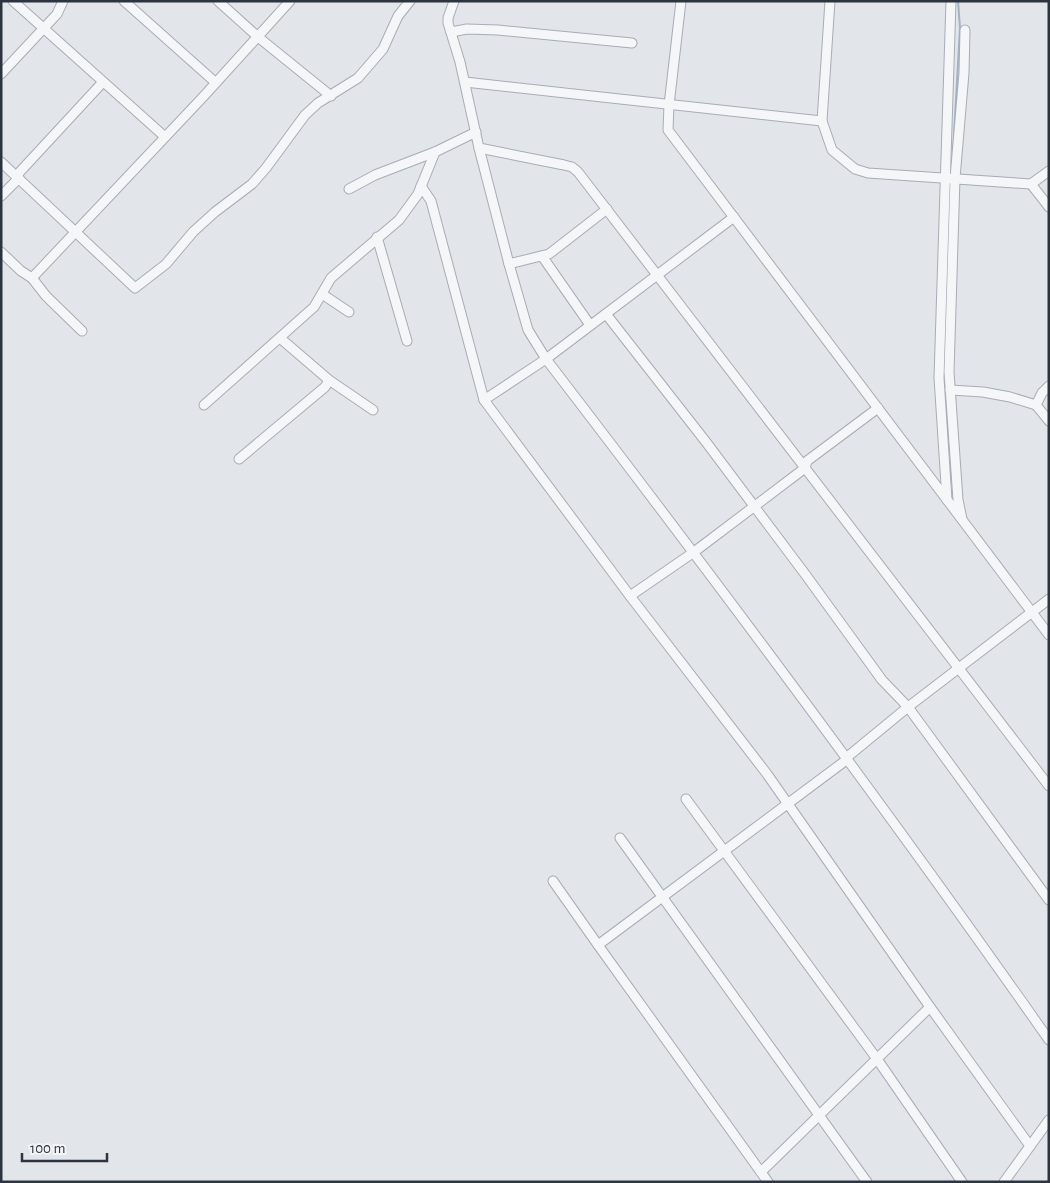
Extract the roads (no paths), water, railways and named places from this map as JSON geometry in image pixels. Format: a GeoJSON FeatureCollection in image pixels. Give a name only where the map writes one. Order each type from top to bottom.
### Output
{"type":"FeatureCollection","features":[{"type":"Feature","properties":{"kind":"street"},"geometry":{"type":"LineString","coordinates":[[14,1],[164,136]]}},
{"type":"Feature","properties":{"kind":"street"},"geometry":{"type":"LineString","coordinates":[[1,74],[57,14],[63,1]]}},
{"type":"Feature","properties":{"kind":"street"},"geometry":{"type":"LineString","coordinates":[[124,1],[215,82]]}},
{"type":"Feature","properties":{"kind":"street"},"geometry":{"type":"LineString","coordinates":[[218,1],[258,37],[331,96]]}},
{"type":"Feature","properties":{"kind":"street"},"geometry":{"type":"LineString","coordinates":[[32,278],[290,1]]}},
{"type":"Feature","properties":{"kind":"street"},"geometry":{"type":"LineString","coordinates":[[1,162],[136,288],[166,264],[193,232],[214,212],[252,184],[305,115],[318,103],[358,78],[383,49],[398,16],[410,1]]}},
{"type":"Feature","properties":{"kind":"street"},"geometry":{"type":"LineString","coordinates":[[454,1],[448,20],[465,82],[479,148],[528,330],[546,359],[694,552],[846,758],[1049,1040]]}},
{"type":"Feature","properties":{"kind":"street"},"geometry":{"type":"LineString","coordinates":[[680,1],[668,130],[1049,635]]}},
{"type":"Feature","properties":{"kind":"street"},"geometry":{"type":"LineString","coordinates":[[830,1],[822,121],[832,150],[855,170],[868,173],[950,177],[1031,184],[1049,171]]}},
{"type":"Feature","properties":{"kind":"street"},"geometry":{"type":"LineString","coordinates":[[951,1],[950,390],[958,500],[963,522]]}},
{"type":"Feature","properties":{"kind":"street"},"geometry":{"type":"LineString","coordinates":[[451,32],[474,29],[498,30],[632,43]]}},
{"type":"Feature","properties":{"kind":"street"},"geometry":{"type":"LineString","coordinates":[[948,501],[939,378],[950,177],[964,73],[965,30]]}},
{"type":"Feature","properties":{"kind":"street"},"geometry":{"type":"LineString","coordinates":[[1,196],[103,82]]}},
{"type":"Feature","properties":{"kind":"street"},"geometry":{"type":"LineString","coordinates":[[465,82],[822,121]]}},
{"type":"Feature","properties":{"kind":"street"},"geometry":{"type":"LineString","coordinates":[[349,189],[375,175],[435,152],[476,132]]}},
{"type":"Feature","properties":{"kind":"street"},"geometry":{"type":"LineString","coordinates":[[479,148],[572,167],[607,209],[1049,786]]}},
{"type":"Feature","properties":{"kind":"street"},"geometry":{"type":"LineString","coordinates":[[204,405],[314,307],[331,278],[399,220],[418,194],[435,152]]}},
{"type":"Feature","properties":{"kind":"street"},"geometry":{"type":"LineString","coordinates":[[1031,184],[1049,207]]}},
{"type":"Feature","properties":{"kind":"street"},"geometry":{"type":"LineString","coordinates":[[421,186],[431,201],[484,400],[630,596],[763,768],[1030,1146]]}},
{"type":"Feature","properties":{"kind":"street"},"geometry":{"type":"LineString","coordinates":[[509,264],[549,254],[607,209]]}},
{"type":"Feature","properties":{"kind":"street"},"geometry":{"type":"LineString","coordinates":[[484,400],[546,359],[734,217]]}},
{"type":"Feature","properties":{"kind":"street"},"geometry":{"type":"LineString","coordinates":[[377,237],[406,341]]}},
{"type":"Feature","properties":{"kind":"street"},"geometry":{"type":"LineString","coordinates":[[1,252],[21,271],[32,278],[46,296],[82,332]]}},
{"type":"Feature","properties":{"kind":"street"},"geometry":{"type":"LineString","coordinates":[[542,256],[590,325]]}},
{"type":"Feature","properties":{"kind":"street"},"geometry":{"type":"LineString","coordinates":[[322,294],[349,312]]}},
{"type":"Feature","properties":{"kind":"street"},"geometry":{"type":"LineString","coordinates":[[606,314],[754,506],[882,680],[908,707],[1049,900]]}},
{"type":"Feature","properties":{"kind":"street"},"geometry":{"type":"LineString","coordinates":[[280,338],[329,380],[373,410]]}},
{"type":"Feature","properties":{"kind":"street"},"geometry":{"type":"LineString","coordinates":[[239,459],[325,387],[329,380]]}},
{"type":"Feature","properties":{"kind":"street"},"geometry":{"type":"LineString","coordinates":[[1036,405],[1042,393],[1049,386]]}},
{"type":"Feature","properties":{"kind":"street"},"geometry":{"type":"LineString","coordinates":[[950,390],[983,392],[1010,397],[1036,405],[1049,421]]}},
{"type":"Feature","properties":{"kind":"street"},"geometry":{"type":"LineString","coordinates":[[630,596],[694,552],[805,468],[807,461],[878,408]]}},
{"type":"Feature","properties":{"kind":"street"},"geometry":{"type":"LineString","coordinates":[[598,945],[845,761],[846,758],[908,707],[1049,599]]}},
{"type":"Feature","properties":{"kind":"street"},"geometry":{"type":"LineString","coordinates":[[686,799],[876,1059],[962,1182]]}},
{"type":"Feature","properties":{"kind":"street"},"geometry":{"type":"LineString","coordinates":[[620,838],[867,1182]]}},
{"type":"Feature","properties":{"kind":"street"},"geometry":{"type":"LineString","coordinates":[[553,880],[768,1182]]}},
{"type":"Feature","properties":{"kind":"street"},"geometry":{"type":"LineString","coordinates":[[761,1172],[930,1007]]}},
{"type":"Feature","properties":{"kind":"street"},"geometry":{"type":"LineString","coordinates":[[1004,1182],[1049,1120]]}},
{"type":"Feature","properties":{"kind":"waterway"},"geometry":{"type":"LineString","coordinates":[[953,153],[960,28],[958,1]]}},
{"type":"Feature","properties":{"kind":"waterway"},"geometry":{"type":"LineString","coordinates":[[949,243],[950,210]]}},
{"type":"Feature","properties":{"kind":"waterway"},"geometry":{"type":"LineString","coordinates":[[947,405],[947,430]]}},
{"type":"Feature","properties":{"kind":"waterway"},"geometry":{"type":"LineString","coordinates":[[948,460],[953,485]]}}]}
